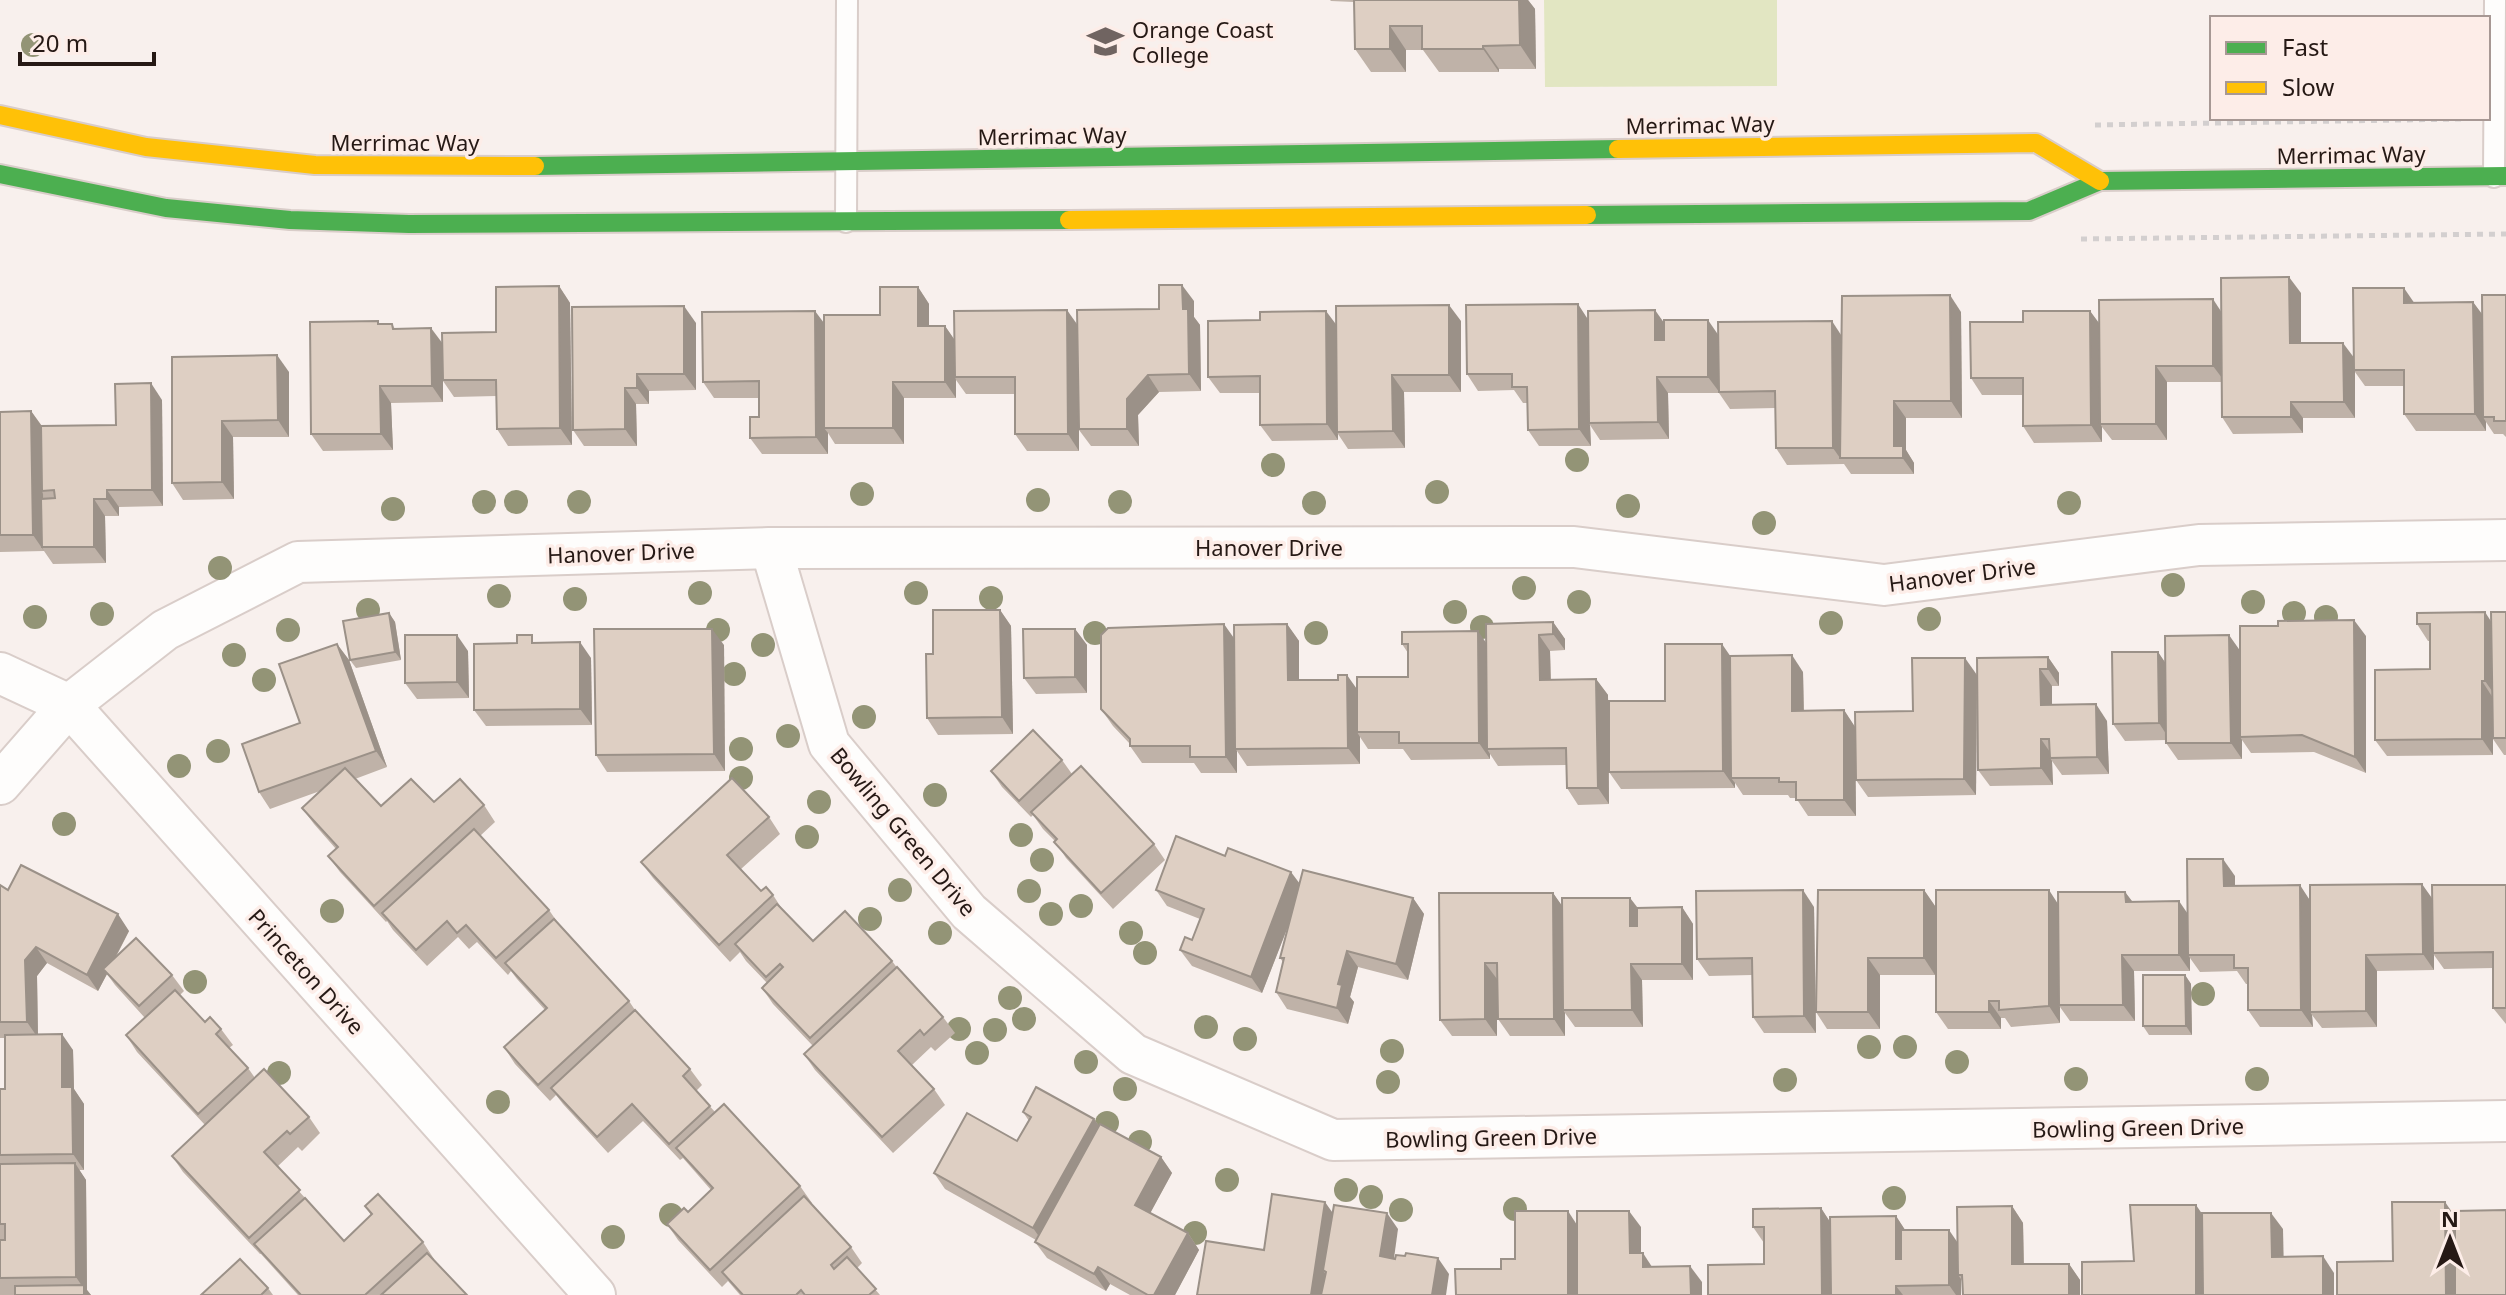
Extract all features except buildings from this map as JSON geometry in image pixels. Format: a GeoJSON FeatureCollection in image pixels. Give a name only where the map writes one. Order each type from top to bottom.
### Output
{"type":"FeatureCollection","features":[{"type":"Feature","properties":{"kind":"street","name":"Merrimac Way"},"geometry":{"type":"LineString","coordinates":[[0,115],[146,147],[315,165],[546,166],[2036,143],[2100,181]]}},
{"type":"Feature","properties":{"kind":"street","name":"Merrimac Way"},"geometry":{"type":"LineString","coordinates":[[0,174],[166,208],[290,220],[409,224],[2029,211],[2100,181],[2500,176]]}},
{"type":"Feature","properties":{"kind":"street","name":"Hanover Drive"},"geometry":{"type":"LineString","coordinates":[[0,784],[69,705],[165,630],[298,562],[771,548],[1574,547],[1884,585],[2199,545],[2506,540]]}},
{"type":"Feature","properties":{"kind":"street","name":"Bowling Green Drive"},"geometry":{"type":"LineString","coordinates":[[771,548],[829,744],[969,912],[1133,1054],[1333,1140],[2506,1121]]}},
{"type":"Feature","properties":{"kind":"street","name":"Princeton Drive"},"geometry":{"type":"LineString","coordinates":[[0,673],[69,705],[595,1295]]}},
{"type":"Feature","properties":{"kind":"lane"},"geometry":{"type":"LineString","coordinates":[[846,222],[847,0]]}},
{"type":"Feature","properties":{"kind":"lane"},"geometry":{"type":"LineString","coordinates":[[2495,0],[2500,176]]}},
{"type":"Feature","properties":{"kind":"green space"},"geometry":{"type":"Polygon","coordinates":[[[1544,0],[1777,0],[1777,86],[1545,87],[1544,0]]]}},
{"type":"Feature","properties":{"kind":"traffic: fast"},"geometry":{"type":"LineString","coordinates":[[535,166],[1618,149]]}},
{"type":"Feature","properties":{"kind":"traffic: fast"},"geometry":{"type":"LineString","coordinates":[[0,174],[166,208],[290,220],[409,224],[1069,220]]}},
{"type":"Feature","properties":{"kind":"traffic: fast"},"geometry":{"type":"LineString","coordinates":[[1587,215],[2029,211],[2100,181],[2506,176]]}},
{"type":"Feature","properties":{"kind":"traffic: slow"},"geometry":{"type":"LineString","coordinates":[[0,115],[146,147],[315,165],[535,166]]}},
{"type":"Feature","properties":{"kind":"traffic: slow"},"geometry":{"type":"LineString","coordinates":[[1618,149],[2036,143],[2100,181]]}},
{"type":"Feature","properties":{"kind":"traffic: slow"},"geometry":{"type":"LineString","coordinates":[[1069,220],[1587,215]]}},
{"type":"Feature","properties":{"kind":"place","name":"Orange Coast College"},"geometry":{"type":"Point","coordinates":[1106,42]}}]}
